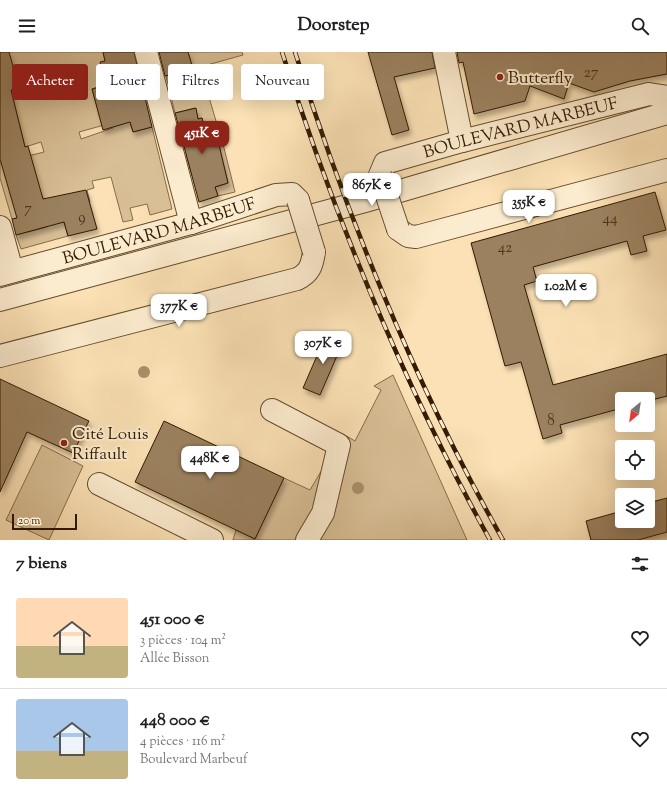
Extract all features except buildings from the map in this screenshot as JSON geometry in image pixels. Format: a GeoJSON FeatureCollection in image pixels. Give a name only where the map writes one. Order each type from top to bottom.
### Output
{"type":"FeatureCollection","features":[{"type":"Feature","properties":{"kind":"street"},"geometry":{"type":"LineString","coordinates":[[146,52],[191,223]]}},
{"type":"Feature","properties":{"kind":"street"},"geometry":{"type":"LineString","coordinates":[[444,52],[462,141]]}},
{"type":"Feature","properties":{"kind":"street","name":"BOULEVARD MARBEUF"},"geometry":{"type":"LineString","coordinates":[[667,97],[649,94],[462,141],[385,163],[380,175],[398,229],[408,236],[416,237],[667,170]]}},
{"type":"Feature","properties":{"kind":"street","name":"BOULEVARD MARBEUF"},"geometry":{"type":"LineString","coordinates":[[0,300],[369,200],[667,113]]}},
{"type":"Feature","properties":{"kind":"street","name":"BOULEVARD MARBEUF"},"geometry":{"type":"LineString","coordinates":[[0,356],[298,279],[305,276],[311,268],[314,252],[298,200],[292,194],[276,195],[191,223],[6,273]]}},
{"type":"Feature","properties":{"kind":"street"},"geometry":{"type":"LineString","coordinates":[[0,227],[6,273]]}},
{"type":"Feature","properties":{"kind":"street"},"geometry":{"type":"LineString","coordinates":[[272,410],[339,445],[323,513],[307,540]]}},
{"type":"Feature","properties":{"kind":"street"},"geometry":{"type":"LineString","coordinates":[[99,484],[212,540]]}},
{"type":"Feature","properties":{"kind":"shaded area"},"geometry":{"type":"Polygon","coordinates":[[[0,52],[103,52],[105,61],[108,64],[96,64],[96,88],[92,89],[97,107],[108,124],[79,132],[81,139],[113,128],[111,123],[129,119],[133,132],[152,127],[172,209],[150,215],[147,204],[130,208],[133,220],[123,222],[111,177],[92,181],[94,188],[87,190],[90,202],[69,208],[57,196],[68,236],[21,249],[16,235],[47,227],[39,198],[17,218],[12,219],[0,178],[0,163],[44,152],[41,142],[25,147],[13,100],[88,100],[88,64],[12,64],[11,60],[0,52]]]}},
{"type":"Feature","properties":{"kind":"shaded area"},"geometry":{"type":"Polygon","coordinates":[[[188,52],[242,52],[243,55],[211,64],[192,64],[188,52]]]}},
{"type":"Feature","properties":{"kind":"shaded area"},"geometry":{"type":"Polygon","coordinates":[[[172,100],[210,100],[219,131],[206,134],[202,118],[198,119],[195,108],[175,113],[172,100]]]}},
{"type":"Feature","properties":{"kind":"shaded area"},"geometry":{"type":"Polygon","coordinates":[[[223,144],[235,192],[218,196],[215,187],[228,183],[224,167],[192,176],[186,154],[223,144]]]}},
{"type":"Feature","properties":{"kind":"shaded area"},"geometry":{"type":"Polygon","coordinates":[[[393,375],[467,540],[233,540],[236,530],[255,539],[284,478],[310,490],[343,434],[355,441],[381,390],[374,386],[393,375]]]}},
{"type":"Feature","properties":{"kind":"shaded area"},"geometry":{"type":"Polygon","coordinates":[[[42,445],[83,466],[49,540],[6,520],[42,445]]]}},
{"type":"Feature","properties":{"kind":"railway"},"geometry":{"type":"LineString","coordinates":[[282,52],[325,178],[374,301],[429,422],[490,540]]}},
{"type":"Feature","properties":{"kind":"railway"},"geometry":{"type":"LineString","coordinates":[[295,52],[361,240],[386,301],[441,422],[471,482],[503,540]]}},
{"type":"Feature","properties":{"kind":"place","name":"Butterfly"},"geometry":{"type":"Point","coordinates":[500,77]}},
{"type":"Feature","properties":{"kind":"place","name":"Cité Louis Riffault"},"geometry":{"type":"Point","coordinates":[64,443]}}]}
